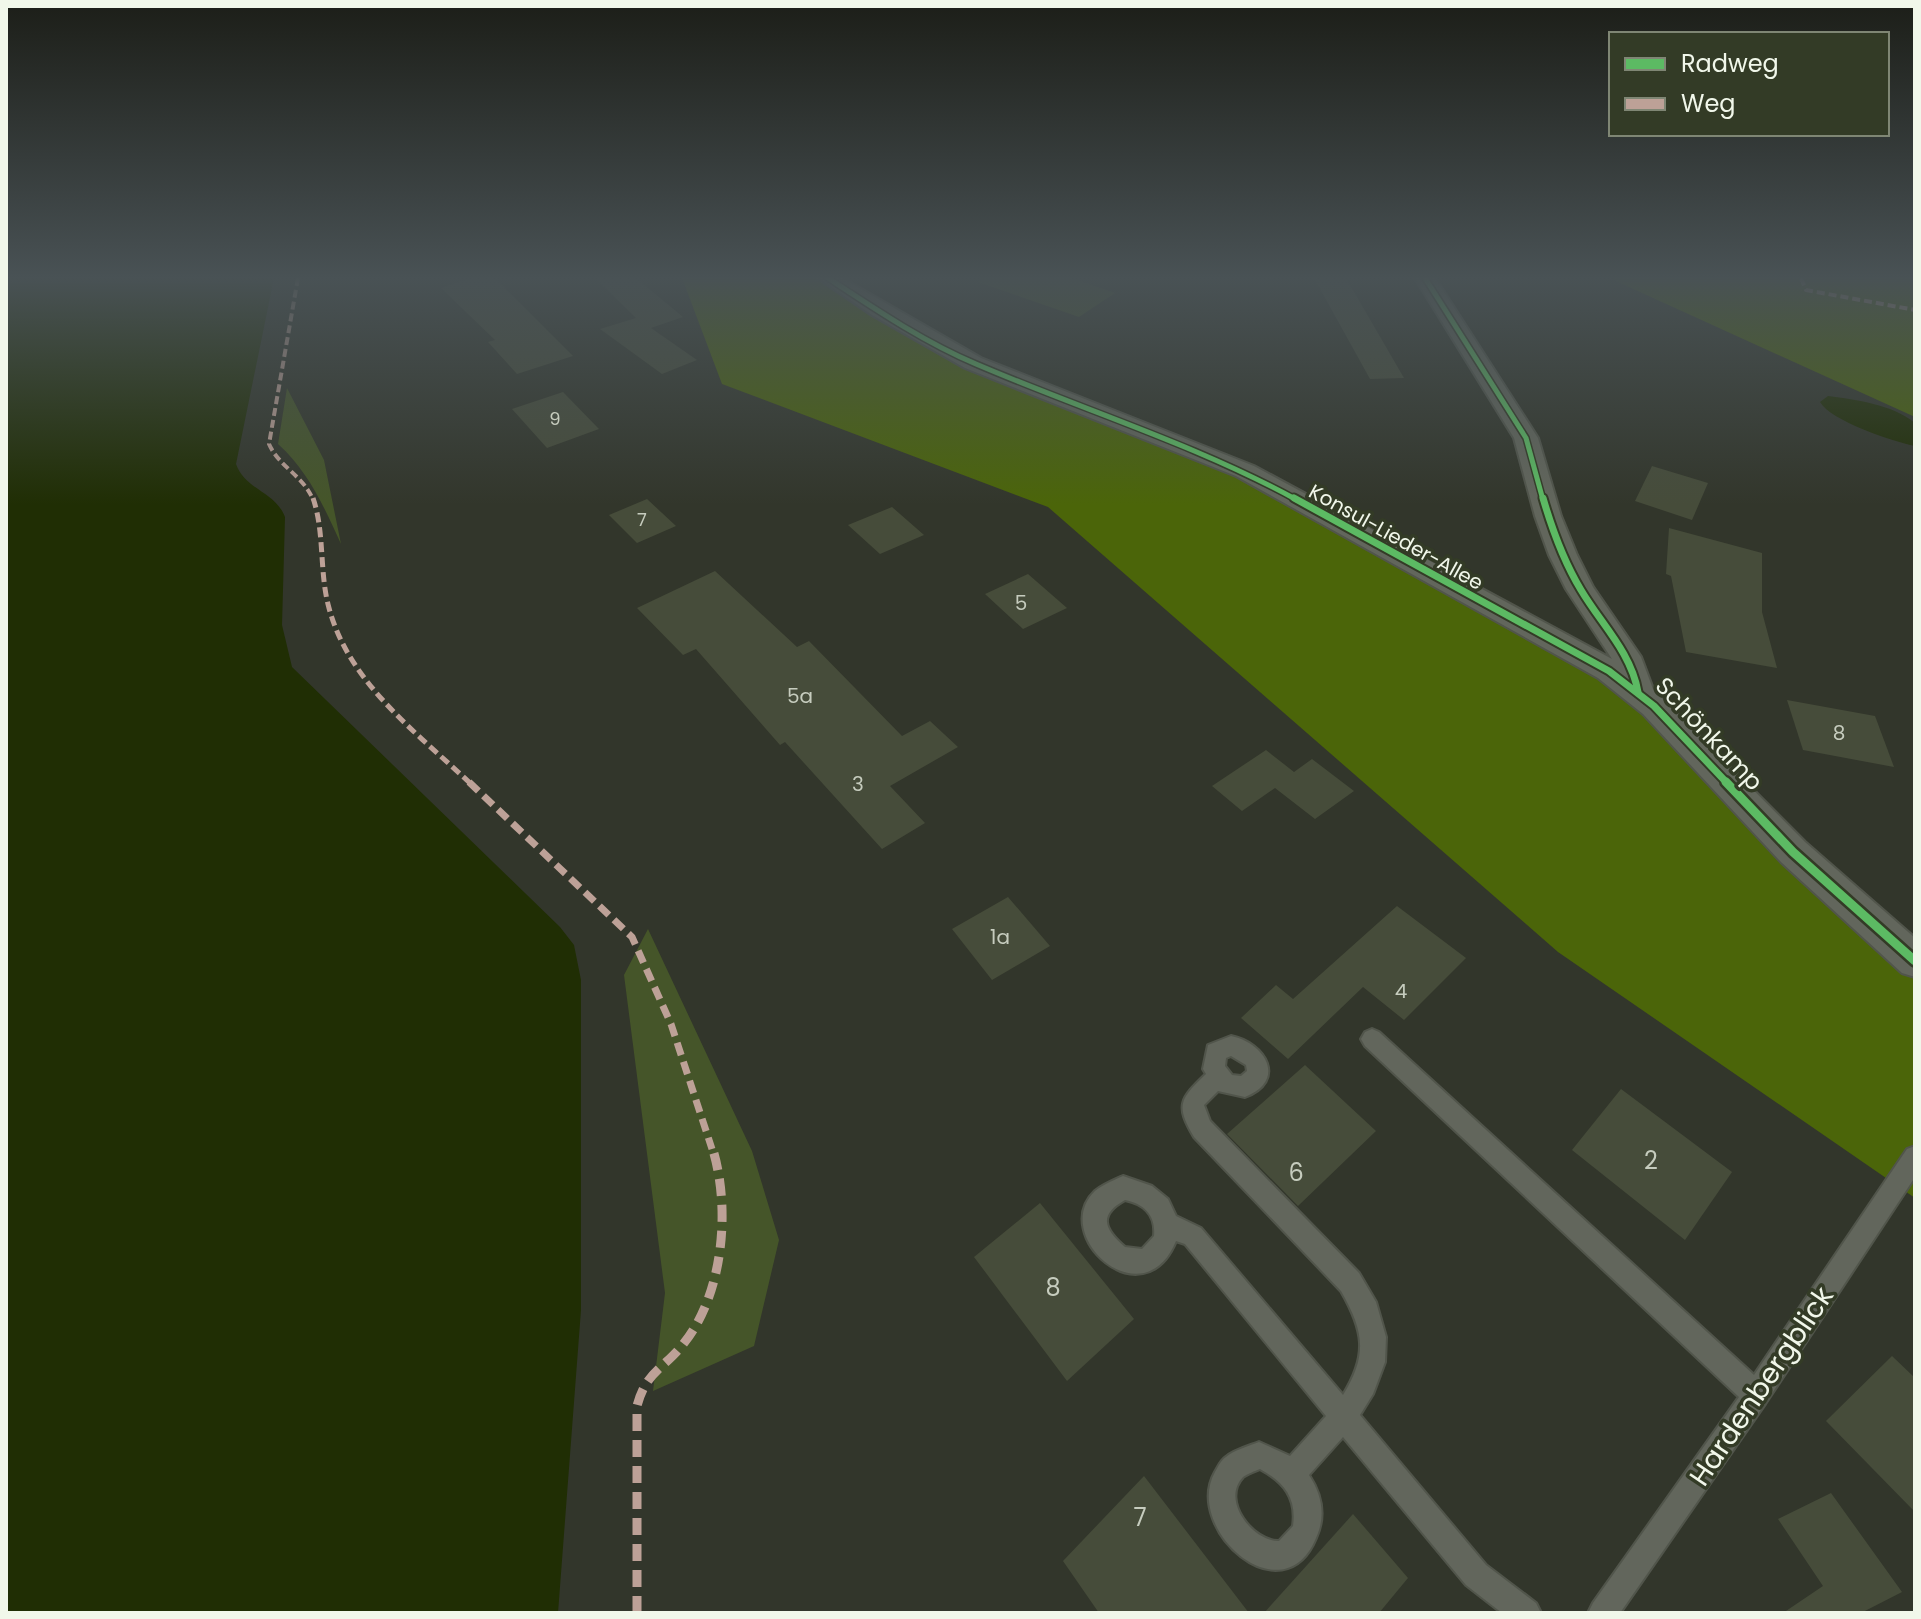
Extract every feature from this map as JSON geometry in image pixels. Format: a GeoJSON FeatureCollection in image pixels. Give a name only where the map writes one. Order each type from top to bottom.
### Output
{"type":"FeatureCollection","features":[{"type":"Feature","properties":{"kind":"street","name":"Konsul-Lieder-Allee"},"geometry":{"type":"LineString","coordinates":[[956,354],[1245,471],[1609,671],[1638,692]]}},
{"type":"Feature","properties":{"kind":"street","name":"Schönkamp"},"geometry":{"type":"LineString","coordinates":[[1473,354],[1526,438],[1548,516],[1563,555],[1580,589],[1626,657],[1638,692],[1793,852],[1915,961]]}},
{"type":"Feature","properties":{"kind":"lane"},"geometry":{"type":"LineString","coordinates":[[1372,1039],[1756,1395]]}},
{"type":"Feature","properties":{"kind":"lane"},"geometry":{"type":"LineString","coordinates":[[1218,1077],[1193,1101],[1193,1114],[1202,1129],[1350,1282],[1367,1304],[1373,1325],[1372,1362],[1363,1389],[1293,1472]]}},
{"type":"Feature","properties":{"kind":"lane","name":"Hardenbergblick"},"geometry":{"type":"LineString","coordinates":[[1603,1613],[1756,1395],[1915,1157]]}},
{"type":"Feature","properties":{"kind":"lane"},"geometry":{"type":"LineString","coordinates":[[1166,1224],[1193,1236],[1476,1575],[1526,1613]]}},
{"type":"Feature","properties":{"kind":"shaded area"},"geometry":{"type":"Polygon","coordinates":[[[6,354],[259,354],[236,464],[246,480],[274,501],[285,517],[282,625],[292,667],[560,927],[574,945],[581,980],[581,1310],[558,1613],[6,1613],[6,354]]]}},
{"type":"Feature","properties":{"kind":"shaded area"},"geometry":{"type":"Polygon","coordinates":[[[287,388],[324,460],[341,544],[307,478],[278,444],[287,388]]]}},
{"type":"Feature","properties":{"kind":"shaded area"},"geometry":{"type":"Polygon","coordinates":[[[1828,396],[1873,404],[1906,417],[1915,423],[1915,446],[1878,435],[1836,416],[1820,402],[1828,396]]]}},
{"type":"Feature","properties":{"kind":"shaded area"},"geometry":{"type":"Polygon","coordinates":[[[648,929],[752,1151],[779,1240],[754,1346],[653,1391],[665,1293],[624,975],[648,929]]]}},
{"type":"Feature","properties":{"kind":"green space"},"geometry":{"type":"Polygon","coordinates":[[[711,354],[941,354],[966,370],[1239,476],[1629,696],[1915,966],[1915,1198],[1558,952],[1048,507],[722,384],[711,354]]]}},
{"type":"Feature","properties":{"kind":"green space"},"geometry":{"type":"Polygon","coordinates":[[[1775,354],[1915,354],[1915,417],[1775,354]]]}},
{"type":"Feature","properties":{"kind":"building"},"geometry":{"type":"Polygon","coordinates":[[[498,354],[573,356],[517,374],[498,354]]]}},
{"type":"Feature","properties":{"kind":"building"},"geometry":{"type":"Polygon","coordinates":[[[634,354],[688,354],[697,360],[662,374],[634,354]]]}},
{"type":"Feature","properties":{"kind":"building"},"geometry":{"type":"Polygon","coordinates":[[[1356,354],[1390,354],[1404,378],[1370,379],[1356,354]]]}},
{"type":"Feature","properties":{"kind":"building"},"geometry":{"type":"Polygon","coordinates":[[[563,392],[599,429],[547,448],[512,409],[563,392]]]}},
{"type":"Feature","properties":{"kind":"building"},"geometry":{"type":"Polygon","coordinates":[[[1652,466],[1708,483],[1692,520],[1635,501],[1652,466]]]}},
{"type":"Feature","properties":{"kind":"building"},"geometry":{"type":"Polygon","coordinates":[[[647,499],[676,526],[637,543],[609,515],[647,499]]]}},
{"type":"Feature","properties":{"kind":"building"},"geometry":{"type":"Polygon","coordinates":[[[892,507],[924,535],[880,554],[848,525],[892,507]]]}},
{"type":"Feature","properties":{"kind":"building"},"geometry":{"type":"Polygon","coordinates":[[[1669,528],[1762,553],[1762,612],[1777,668],[1686,652],[1671,576],[1666,574],[1669,528]]]}},
{"type":"Feature","properties":{"kind":"building"},"geometry":{"type":"Polygon","coordinates":[[[715,571],[797,647],[809,641],[902,736],[930,721],[958,747],[890,786],[925,823],[882,849],[785,742],[780,745],[696,649],[683,655],[637,608],[715,571]]]}},
{"type":"Feature","properties":{"kind":"building"},"geometry":{"type":"Polygon","coordinates":[[[1028,574],[1067,608],[1023,629],[985,594],[1028,574]]]}},
{"type":"Feature","properties":{"kind":"building"},"geometry":{"type":"Polygon","coordinates":[[[1787,700],[1875,716],[1894,767],[1803,750],[1787,700]]]}},
{"type":"Feature","properties":{"kind":"building"},"geometry":{"type":"Polygon","coordinates":[[[1266,750],[1294,772],[1312,759],[1354,791],[1315,819],[1275,788],[1242,811],[1212,786],[1266,750]]]}},
{"type":"Feature","properties":{"kind":"building"},"geometry":{"type":"Polygon","coordinates":[[[1008,897],[1050,946],[992,980],[952,929],[1008,897]]]}},
{"type":"Feature","properties":{"kind":"building"},"geometry":{"type":"Polygon","coordinates":[[[1397,906],[1466,958],[1404,1020],[1363,987],[1288,1059],[1241,1018],[1276,985],[1293,999],[1397,906]]]}},
{"type":"Feature","properties":{"kind":"building"},"geometry":{"type":"Polygon","coordinates":[[[1305,1065],[1376,1131],[1298,1206],[1227,1134],[1305,1065]]]}},
{"type":"Feature","properties":{"kind":"building"},"geometry":{"type":"Polygon","coordinates":[[[1621,1089],[1732,1172],[1685,1240],[1572,1150],[1621,1089]]]}},
{"type":"Feature","properties":{"kind":"building"},"geometry":{"type":"Polygon","coordinates":[[[1040,1203],[1134,1319],[1067,1381],[974,1257],[1040,1203]]]}},
{"type":"Feature","properties":{"kind":"building"},"geometry":{"type":"Polygon","coordinates":[[[1892,1356],[1915,1378],[1915,1512],[1826,1421],[1892,1356]]]}},
{"type":"Feature","properties":{"kind":"building"},"geometry":{"type":"Polygon","coordinates":[[[1144,1476],[1249,1613],[1099,1613],[1063,1561],[1144,1476]]]}},
{"type":"Feature","properties":{"kind":"building"},"geometry":{"type":"Polygon","coordinates":[[[1831,1493],[1902,1592],[1861,1613],[1783,1613],[1823,1586],[1778,1519],[1831,1493]]]}},
{"type":"Feature","properties":{"kind":"building"},"geometry":{"type":"Polygon","coordinates":[[[1353,1514],[1408,1578],[1379,1613],[1264,1613],[1353,1514]]]}},
{"type":"Feature","properties":{"kind":"marked path"},"geometry":{"type":"LineString","coordinates":[[285,354],[269,444],[277,457],[308,487],[312,496],[319,522],[322,569],[329,608],[349,657],[384,702],[632,937],[671,1024],[717,1163],[723,1207],[721,1247],[707,1299],[685,1342],[643,1384],[637,1406],[637,1613]]}},
{"type":"Feature","properties":{"kind":"cycle path"},"geometry":{"type":"LineString","coordinates":[[956,354],[1245,471],[1609,671],[1654,706],[1793,852],[1915,961]]}},
{"type":"Feature","properties":{"kind":"cycle path"},"geometry":{"type":"LineString","coordinates":[[1473,354],[1526,438],[1548,516],[1563,555],[1580,589],[1626,657],[1638,692]]}}]}
